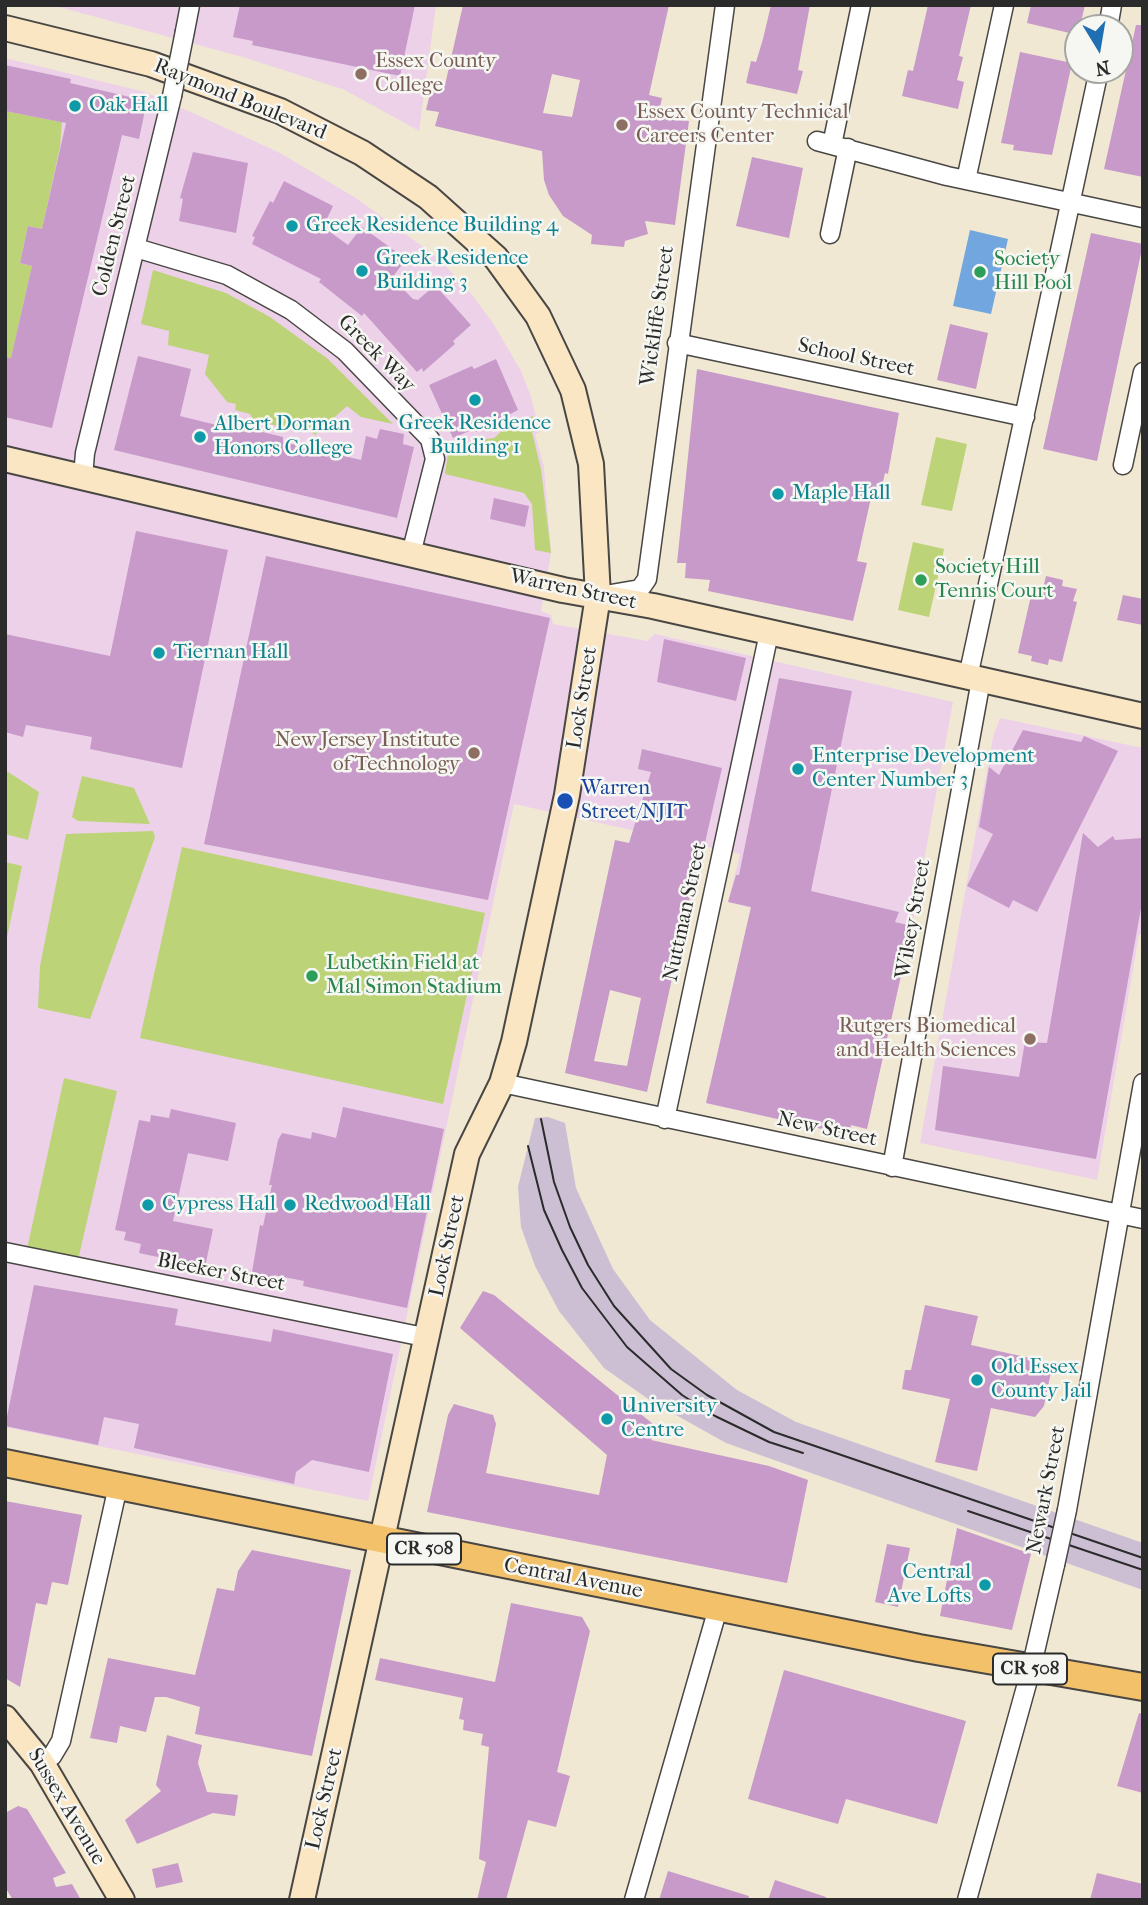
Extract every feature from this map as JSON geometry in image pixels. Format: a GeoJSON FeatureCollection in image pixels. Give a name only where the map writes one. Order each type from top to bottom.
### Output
{"type":"FeatureCollection","features":[{"type":"Feature","properties":{"kind":"main road","name":"Raymond Boulevard"},"geometry":{"type":"LineString","coordinates":[[5,28],[151,64],[280,111],[334,136],[391,170],[460,223],[496,258],[525,295],[551,340],[573,390],[591,464],[598,596]]}},
{"type":"Feature","properties":{"kind":"main road","name":"Warren Street"},"geometry":{"type":"LineString","coordinates":[[5,459],[411,554],[1143,716]]}},
{"type":"Feature","properties":{"kind":"main road","name":"Lock Street"},"geometry":{"type":"LineString","coordinates":[[302,1900],[429,1338],[467,1154],[502,1083],[569,783],[598,596]]}},
{"type":"Feature","properties":{"kind":"main road","name":"Central Avenue"},"geometry":{"type":"LineString","coordinates":[[5,1463],[718,1608],[1031,1669],[1143,1687]]}},
{"type":"Feature","properties":{"kind":"main road","name":"Sussex Avenue"},"geometry":{"type":"LineString","coordinates":[[5,1718],[42,1763],[122,1900]]}},
{"type":"Feature","properties":{"kind":"street","name":"Colden Street"},"geometry":{"type":"LineString","coordinates":[[83,477],[85,453],[172,96],[190,5]]}},
{"type":"Feature","properties":{"kind":"street","name":"Wickliffe Street"},"geometry":{"type":"LineString","coordinates":[[598,596],[640,589],[648,579],[677,343],[724,5]]}},
{"type":"Feature","properties":{"kind":"street"},"geometry":{"type":"LineString","coordinates":[[830,233],[832,145],[861,5]]}},
{"type":"Feature","properties":{"kind":"street"},"geometry":{"type":"LineString","coordinates":[[966,180],[1004,5]]}},
{"type":"Feature","properties":{"kind":"street","name":"Wilsey Street"},"geometry":{"type":"LineString","coordinates":[[892,1167],[974,678],[1024,417],[1096,84]]}},
{"type":"Feature","properties":{"kind":"street"},"geometry":{"type":"LineString","coordinates":[[832,145],[966,180],[1143,218]]}},
{"type":"Feature","properties":{"kind":"street","name":"Greek Way"},"geometry":{"type":"LineString","coordinates":[[136,248],[227,275],[291,310],[345,351],[430,439],[435,458],[411,554]]}},
{"type":"Feature","properties":{"kind":"street","name":"School Street"},"geometry":{"type":"LineString","coordinates":[[677,343],[1024,417]]}},
{"type":"Feature","properties":{"kind":"street"},"geometry":{"type":"LineString","coordinates":[[1123,465],[1143,372]]}},
{"type":"Feature","properties":{"kind":"street","name":"Nuttman Street"},"geometry":{"type":"LineString","coordinates":[[665,1119],[769,633]]}},
{"type":"Feature","properties":{"kind":"street","name":"New Street"},"geometry":{"type":"LineString","coordinates":[[502,1083],[1143,1219]]}},
{"type":"Feature","properties":{"kind":"street","name":"Newark Street"},"geometry":{"type":"LineString","coordinates":[[967,1900],[1031,1669],[1067,1510],[1143,1083]]}},
{"type":"Feature","properties":{"kind":"street","name":"Bleeker Street"},"geometry":{"type":"LineString","coordinates":[[5,1252],[429,1338]]}},
{"type":"Feature","properties":{"kind":"street"},"geometry":{"type":"LineString","coordinates":[[42,1763],[52,1756],[61,1741],[118,1486]]}},
{"type":"Feature","properties":{"kind":"street"},"geometry":{"type":"LineString","coordinates":[[634,1900],[718,1608]]}},
{"type":"Feature","properties":{"kind":"shaded area","name":"Essex County College"},"geometry":{"type":"Polygon","coordinates":[[[52,5],[436,5],[419,131],[345,90],[246,58],[52,5]]]}},
{"type":"Feature","properties":{"kind":"shaded area","name":"New Jersey Institute of Technology"},"geometry":{"type":"Polygon","coordinates":[[[5,58],[145,92],[280,153],[356,198],[437,257],[469,291],[493,323],[521,371],[530,394],[540,432],[535,434],[544,467],[551,553],[541,611],[551,615],[553,624],[647,641],[655,634],[953,702],[912,926],[867,1129],[851,1125],[849,1135],[706,1103],[751,908],[728,902],[740,854],[514,804],[368,1501],[5,1427],[5,58]]]}},
{"type":"Feature","properties":{"kind":"shaded area","name":"Rutgers Biomedical and Health Sciences"},"geometry":{"type":"Polygon","coordinates":[[[1000,718],[1143,748],[1143,935],[1139,934],[1097,1180],[920,1143],[993,737],[1000,718]]]}},
{"type":"Feature","properties":{"kind":"shaded area"},"geometry":{"type":"Polygon","coordinates":[[[548,1117],[565,1123],[576,1188],[613,1269],[650,1320],[737,1390],[796,1422],[1143,1543],[1143,1590],[726,1443],[651,1401],[604,1368],[559,1311],[535,1266],[521,1227],[518,1187],[535,1118],[548,1117]]]}},
{"type":"Feature","properties":{"kind":"green space"},"geometry":{"type":"Polygon","coordinates":[[[5,111],[62,122],[60,147],[42,229],[28,226],[20,263],[32,266],[11,358],[5,357],[5,111]]]}},
{"type":"Feature","properties":{"kind":"green space"},"geometry":{"type":"Polygon","coordinates":[[[153,270],[226,293],[270,317],[328,359],[393,424],[361,417],[347,406],[315,435],[307,428],[292,424],[285,428],[254,420],[250,414],[235,410],[236,404],[227,402],[205,374],[209,355],[168,345],[169,331],[141,324],[153,270]]]}},
{"type":"Feature","properties":{"kind":"green space"},"geometry":{"type":"Polygon","coordinates":[[[533,416],[537,430],[532,432],[541,469],[551,553],[535,550],[532,504],[524,493],[445,474],[448,453],[478,440],[494,438],[505,428],[533,416]]]}},
{"type":"Feature","properties":{"kind":"green space","name":"Society Hill Tennis Court"},"geometry":{"type":"Polygon","coordinates":[[[936,437],[967,444],[952,511],[921,505],[936,437]]]}},
{"type":"Feature","properties":{"kind":"green space","name":"Society Hill Tennis Court"},"geometry":{"type":"Polygon","coordinates":[[[913,542],[944,549],[929,617],[898,610],[913,542]]]}},
{"type":"Feature","properties":{"kind":"green space"},"geometry":{"type":"Polygon","coordinates":[[[5,770],[39,792],[28,840],[5,834],[5,770]]]}},
{"type":"Feature","properties":{"kind":"green space"},"geometry":{"type":"Polygon","coordinates":[[[82,776],[134,788],[150,824],[78,821],[72,817],[82,776]]]}},
{"type":"Feature","properties":{"kind":"green space"},"geometry":{"type":"Polygon","coordinates":[[[153,831],[155,837],[90,1019],[38,1008],[40,966],[66,834],[153,831]]]}},
{"type":"Feature","properties":{"kind":"green space","name":"Lubetkin Field at Mal Simon Stadium"},"geometry":{"type":"Polygon","coordinates":[[[182,847],[485,913],[443,1104],[140,1038],[182,847]]]}},
{"type":"Feature","properties":{"kind":"green space"},"geometry":{"type":"Polygon","coordinates":[[[5,862],[22,866],[5,947],[5,862]]]}},
{"type":"Feature","properties":{"kind":"green space"},"geometry":{"type":"Polygon","coordinates":[[[64,1078],[117,1091],[78,1260],[27,1249],[64,1078]]]}},
{"type":"Feature","properties":{"kind":"water","name":"Society Hill Pool"},"geometry":{"type":"Polygon","coordinates":[[[970,230],[1008,239],[991,314],[953,306],[970,230]]]}},
{"type":"Feature","properties":{"kind":"building"},"geometry":{"type":"Polygon","coordinates":[[[240,5],[415,5],[400,76],[252,45],[253,41],[233,37],[240,5]]]}},
{"type":"Feature","properties":{"kind":"building","name":"Essex County Technical Careers Center"},"geometry":{"type":"Polygon","coordinates":[[[463,5],[669,5],[649,95],[662,98],[658,117],[689,121],[675,225],[645,221],[648,234],[625,241],[624,247],[591,244],[592,235],[563,216],[549,195],[544,180],[542,151],[435,126],[439,112],[426,110],[433,82],[445,85],[463,5]],[[552,74],[543,113],[572,117],[580,80],[552,74]]]}},
{"type":"Feature","properties":{"kind":"building"},"geometry":{"type":"Polygon","coordinates":[[[771,5],[810,5],[798,70],[803,71],[797,94],[746,83],[751,61],[756,62],[771,5]]]}},
{"type":"Feature","properties":{"kind":"building"},"geometry":{"type":"Polygon","coordinates":[[[928,5],[971,5],[959,56],[963,57],[957,80],[964,82],[958,109],[902,96],[908,70],[913,71],[928,5]]]}},
{"type":"Feature","properties":{"kind":"building"},"geometry":{"type":"Polygon","coordinates":[[[1031,5],[1085,5],[1083,14],[1064,14],[1064,32],[1027,23],[1031,5]]]}},
{"type":"Feature","properties":{"kind":"building"},"geometry":{"type":"Polygon","coordinates":[[[1136,25],[1143,25],[1143,177],[1104,169],[1123,84],[1134,84],[1136,25]]]}},
{"type":"Feature","properties":{"kind":"building"},"geometry":{"type":"Polygon","coordinates":[[[1020,52],[1064,61],[1064,84],[1067,84],[1052,155],[1013,150],[1014,145],[1001,143],[1020,52]]]}},
{"type":"Feature","properties":{"kind":"building"},"geometry":{"type":"Polygon","coordinates":[[[5,65],[71,79],[70,83],[147,101],[139,139],[122,135],[52,428],[5,417],[5,357],[11,358],[32,266],[20,263],[28,226],[42,229],[66,123],[5,111],[5,65]]]}},
{"type":"Feature","properties":{"kind":"building"},"geometry":{"type":"Polygon","coordinates":[[[193,152],[248,163],[236,233],[179,221],[183,199],[180,198],[193,152]]]}},
{"type":"Feature","properties":{"kind":"building"},"geometry":{"type":"Polygon","coordinates":[[[752,157],[803,168],[789,238],[736,226],[752,157]]]}},
{"type":"Feature","properties":{"kind":"building"},"geometry":{"type":"Polygon","coordinates":[[[284,181],[333,206],[323,227],[348,245],[362,227],[406,259],[392,278],[413,299],[418,300],[435,285],[471,325],[453,341],[455,344],[423,372],[422,368],[417,372],[364,313],[362,316],[319,282],[321,279],[252,244],[255,237],[252,236],[284,181]]]}},
{"type":"Feature","properties":{"kind":"building"},"geometry":{"type":"Polygon","coordinates":[[[1091,233],[1143,244],[1097,461],[1043,449],[1091,233]]]}},
{"type":"Feature","properties":{"kind":"building"},"geometry":{"type":"Polygon","coordinates":[[[950,324],[988,333],[976,389],[937,380],[950,324]]]}},
{"type":"Feature","properties":{"kind":"building","name":"Albert Dorman Honors College"},"geometry":{"type":"Polygon","coordinates":[[[138,356],[191,369],[180,416],[249,433],[250,429],[283,437],[283,442],[361,460],[366,436],[377,439],[380,429],[404,434],[403,444],[414,447],[397,518],[114,450],[138,356]]]}},
{"type":"Feature","properties":{"kind":"building","name":"Greek Residence Building 1"},"geometry":{"type":"Polygon","coordinates":[[[496,359],[518,410],[476,432],[474,429],[453,438],[429,385],[472,366],[474,369],[496,359]]]}},
{"type":"Feature","properties":{"kind":"building","name":"Maple Hall"},"geometry":{"type":"Polygon","coordinates":[[[697,369],[899,413],[888,474],[885,473],[880,495],[872,493],[857,561],[867,563],[853,621],[708,591],[710,580],[685,578],[686,563],[677,563],[697,369]]]}},
{"type":"Feature","properties":{"kind":"building"},"geometry":{"type":"Polygon","coordinates":[[[494,498],[529,506],[525,527],[490,519],[494,498]]]}},
{"type":"Feature","properties":{"kind":"building","name":"Tiernan Hall"},"geometry":{"type":"Polygon","coordinates":[[[136,531],[228,550],[182,768],[90,749],[92,737],[26,725],[23,737],[5,732],[5,634],[110,656],[136,531]]]}},
{"type":"Feature","properties":{"kind":"building"},"geometry":{"type":"Polygon","coordinates":[[[266,556],[550,618],[488,900],[204,844],[266,556]]]}},
{"type":"Feature","properties":{"kind":"building"},"geometry":{"type":"Polygon","coordinates":[[[1046,576],[1063,580],[1062,586],[1077,589],[1073,601],[1077,602],[1062,662],[1049,659],[1048,665],[1031,661],[1032,656],[1018,653],[1032,591],[1042,593],[1046,576]]]}},
{"type":"Feature","properties":{"kind":"building"},"geometry":{"type":"Polygon","coordinates":[[[1123,595],[1143,599],[1143,625],[1117,620],[1123,595]]]}},
{"type":"Feature","properties":{"kind":"building"},"geometry":{"type":"Polygon","coordinates":[[[664,639],[746,658],[736,701],[657,682],[664,639]]]}},
{"type":"Feature","properties":{"kind":"building"},"geometry":{"type":"Polygon","coordinates":[[[779,678],[852,691],[811,891],[899,912],[895,922],[912,926],[867,1129],[851,1125],[849,1135],[706,1103],[751,907],[728,902],[736,875],[739,875],[779,678]]]}},
{"type":"Feature","properties":{"kind":"building"},"geometry":{"type":"Polygon","coordinates":[[[1023,730],[1081,742],[1084,736],[1118,751],[1037,912],[1013,900],[1009,908],[967,886],[993,834],[979,827],[989,767],[999,775],[1023,730]]]}},
{"type":"Feature","properties":{"kind":"building"},"geometry":{"type":"Polygon","coordinates":[[[642,749],[722,768],[704,847],[701,847],[647,1092],[565,1073],[615,840],[629,843],[651,772],[638,769],[642,749]],[[610,990],[594,1061],[627,1066],[641,998],[610,990]]]}},
{"type":"Feature","properties":{"kind":"building"},"geometry":{"type":"Polygon","coordinates":[[[1083,833],[1098,847],[1113,836],[1115,840],[1143,838],[1143,897],[1096,1159],[935,1130],[943,1066],[1019,1077],[1025,1042],[1047,1043],[1083,833]]]}},
{"type":"Feature","properties":{"kind":"building"},"geometry":{"type":"Polygon","coordinates":[[[343,1107],[444,1129],[407,1308],[303,1286],[304,1281],[274,1275],[273,1282],[251,1278],[260,1225],[263,1226],[272,1185],[269,1185],[278,1140],[282,1133],[311,1139],[312,1132],[336,1138],[343,1107]]]}},
{"type":"Feature","properties":{"kind":"building","name":"Cypress Hall"},"geometry":{"type":"Polygon","coordinates":[[[171,1109],[236,1123],[228,1161],[188,1153],[173,1221],[213,1229],[205,1267],[139,1253],[141,1244],[124,1240],[126,1232],[115,1230],[139,1120],[150,1122],[151,1115],[169,1118],[171,1109]]]}},
{"type":"Feature","properties":{"kind":"building"},"geometry":{"type":"Polygon","coordinates":[[[34,1285],[178,1309],[175,1325],[271,1342],[273,1329],[393,1354],[369,1472],[312,1460],[296,1472],[294,1484],[134,1448],[139,1424],[104,1417],[98,1445],[5,1426],[34,1285]]]}},
{"type":"Feature","properties":{"kind":"building"},"geometry":{"type":"Polygon","coordinates":[[[483,1291],[494,1295],[653,1424],[651,1428],[657,1433],[651,1440],[769,1466],[808,1480],[787,1583],[427,1512],[448,1415],[454,1404],[493,1415],[496,1424],[486,1473],[599,1495],[607,1455],[460,1328],[483,1291]]]}},
{"type":"Feature","properties":{"kind":"building","name":"Old Essex County Jail"},"geometry":{"type":"Polygon","coordinates":[[[925,1305],[978,1316],[971,1345],[1048,1362],[1051,1372],[1044,1406],[1035,1417],[991,1408],[977,1471],[935,1462],[950,1399],[902,1389],[905,1370],[911,1370],[925,1305]]]}},
{"type":"Feature","properties":{"kind":"building"},"geometry":{"type":"Polygon","coordinates":[[[5,1501],[82,1515],[68,1585],[52,1582],[47,1605],[36,1603],[20,1687],[5,1678],[5,1501]]]}},
{"type":"Feature","properties":{"kind":"building","name":"Central Ave Lofts"},"geometry":{"type":"Polygon","coordinates":[[[957,1528],[1031,1554],[1012,1630],[940,1616],[957,1528]]]}},
{"type":"Feature","properties":{"kind":"building"},"geometry":{"type":"Polygon","coordinates":[[[887,1544],[910,1548],[898,1607],[875,1602],[887,1544]]]}},
{"type":"Feature","properties":{"kind":"building"},"geometry":{"type":"Polygon","coordinates":[[[252,1550],[351,1570],[312,1756],[195,1734],[200,1707],[166,1697],[155,1697],[146,1732],[120,1726],[117,1743],[90,1738],[108,1658],[195,1675],[217,1588],[234,1591],[238,1571],[252,1550]]]}},
{"type":"Feature","properties":{"kind":"building"},"geometry":{"type":"Polygon","coordinates":[[[511,1603],[582,1617],[590,1631],[557,1772],[570,1776],[556,1827],[528,1820],[506,1900],[477,1900],[486,1862],[479,1859],[489,1747],[481,1745],[483,1734],[463,1730],[464,1720],[459,1719],[463,1698],[375,1680],[380,1658],[495,1682],[511,1603]]]}},
{"type":"Feature","properties":{"kind":"building"},"geometry":{"type":"Polygon","coordinates":[[[784,1670],[966,1721],[937,1824],[846,1799],[838,1824],[748,1799],[784,1670]]]}},
{"type":"Feature","properties":{"kind":"building"},"geometry":{"type":"Polygon","coordinates":[[[1139,1713],[1143,1714],[1143,1793],[1117,1786],[1139,1713]]]}},
{"type":"Feature","properties":{"kind":"building"},"geometry":{"type":"Polygon","coordinates":[[[167,1735],[202,1745],[198,1763],[207,1792],[238,1795],[235,1816],[213,1813],[137,1844],[125,1820],[161,1791],[156,1785],[167,1735]]]}},
{"type":"Feature","properties":{"kind":"building"},"geometry":{"type":"Polygon","coordinates":[[[18,1806],[27,1809],[66,1873],[53,1878],[56,1887],[72,1884],[81,1900],[13,1900],[5,1887],[5,1813],[18,1806]]]}},
{"type":"Feature","properties":{"kind":"building"},"geometry":{"type":"Polygon","coordinates":[[[178,1863],[183,1882],[156,1888],[152,1869],[178,1863]]]}},
{"type":"Feature","properties":{"kind":"building"},"geometry":{"type":"Polygon","coordinates":[[[668,1871],[749,1896],[748,1900],[659,1900],[668,1871]]]}},
{"type":"Feature","properties":{"kind":"building"},"geometry":{"type":"Polygon","coordinates":[[[1097,1873],[1143,1884],[1143,1900],[1090,1900],[1097,1873]]]}},
{"type":"Feature","properties":{"kind":"building"},"geometry":{"type":"Polygon","coordinates":[[[775,1880],[826,1897],[826,1900],[768,1900],[775,1880]]]}},
{"type":"Feature","properties":{"kind":"tram line"},"geometry":{"type":"LineString","coordinates":[[541,1119],[554,1182],[570,1227],[588,1265],[614,1306],[671,1369],[707,1395],[774,1432],[1143,1558]]}},
{"type":"Feature","properties":{"kind":"tram line"},"geometry":{"type":"LineString","coordinates":[[528,1146],[544,1210],[562,1250],[582,1288],[627,1347],[682,1395],[715,1416],[769,1442],[803,1453]]}},
{"type":"Feature","properties":{"kind":"tram line"},"geometry":{"type":"LineString","coordinates":[[968,1511],[1143,1570]]}},
{"type":"Feature","properties":{"kind":"place","name":"Essex County College"},"geometry":{"type":"Point","coordinates":[361,74]}},
{"type":"Feature","properties":{"kind":"place","name":"Oak Hall"},"geometry":{"type":"Point","coordinates":[75,106]}},
{"type":"Feature","properties":{"kind":"place","name":"Essex County Technical Careers Center"},"geometry":{"type":"Point","coordinates":[622,125]}},
{"type":"Feature","properties":{"kind":"place","name":"Greek Residence Building 4"},"geometry":{"type":"Point","coordinates":[292,226]}},
{"type":"Feature","properties":{"kind":"place","name":"Greek Residence Building 3"},"geometry":{"type":"Point","coordinates":[362,271]}},
{"type":"Feature","properties":{"kind":"place","name":"Society Hill Pool"},"geometry":{"type":"Point","coordinates":[980,272]}},
{"type":"Feature","properties":{"kind":"place","name":"Greek Residence Building 1"},"geometry":{"type":"Point","coordinates":[475,400]}},
{"type":"Feature","properties":{"kind":"place","name":"Albert Dorman Honors College"},"geometry":{"type":"Point","coordinates":[200,437]}},
{"type":"Feature","properties":{"kind":"place","name":"Maple Hall"},"geometry":{"type":"Point","coordinates":[778,494]}},
{"type":"Feature","properties":{"kind":"place","name":"Society Hill Tennis Court"},"geometry":{"type":"Point","coordinates":[921,580]}},
{"type":"Feature","properties":{"kind":"place","name":"Tiernan Hall"},"geometry":{"type":"Point","coordinates":[159,653]}},
{"type":"Feature","properties":{"kind":"place","name":"New Jersey Institute of Technology"},"geometry":{"type":"Point","coordinates":[474,753]}},
{"type":"Feature","properties":{"kind":"place","name":"Enterprise Development Center Number 3"},"geometry":{"type":"Point","coordinates":[798,769]}},
{"type":"Feature","properties":{"kind":"place","name":"Warren Street/NJIT"},"geometry":{"type":"Point","coordinates":[565,801]}},
{"type":"Feature","properties":{"kind":"place","name":"Lubetkin Field at Mal Simon Stadium"},"geometry":{"type":"Point","coordinates":[312,976]}},
{"type":"Feature","properties":{"kind":"place","name":"Rutgers Biomedical and Health Sciences"},"geometry":{"type":"Point","coordinates":[1030,1039]}},
{"type":"Feature","properties":{"kind":"place","name":"Cypress Hall"},"geometry":{"type":"Point","coordinates":[148,1205]}},
{"type":"Feature","properties":{"kind":"place","name":"Redwood Hall"},"geometry":{"type":"Point","coordinates":[290,1205]}},
{"type":"Feature","properties":{"kind":"place","name":"Old Essex County Jail"},"geometry":{"type":"Point","coordinates":[977,1380]}},
{"type":"Feature","properties":{"kind":"place","name":"University Centre"},"geometry":{"type":"Point","coordinates":[607,1419]}},
{"type":"Feature","properties":{"kind":"place","name":"Central Ave Lofts"},"geometry":{"type":"Point","coordinates":[985,1585]}}]}
